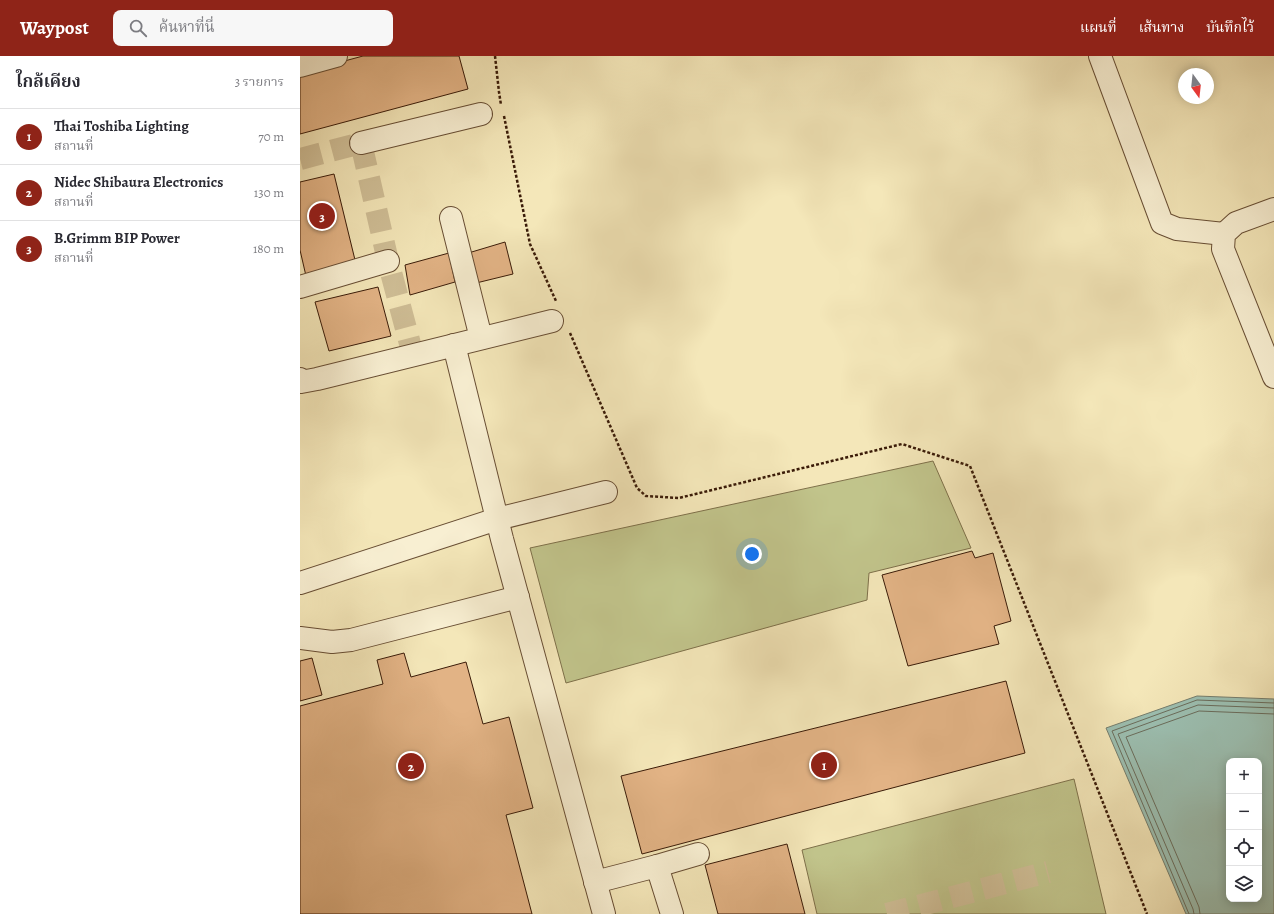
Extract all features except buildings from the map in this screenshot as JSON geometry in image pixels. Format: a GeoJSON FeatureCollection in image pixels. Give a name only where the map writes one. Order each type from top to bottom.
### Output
{"type":"FeatureCollection","features":[{"type":"Feature","properties":{"kind":"street"},"geometry":{"type":"LineString","coordinates":[[300,66],[336,56]]}},
{"type":"Feature","properties":{"kind":"street"},"geometry":{"type":"LineString","coordinates":[[1100,56],[1162,223],[1177,229],[1224,234]]}},
{"type":"Feature","properties":{"kind":"street"},"geometry":{"type":"LineString","coordinates":[[361,143],[481,114]]}},
{"type":"Feature","properties":{"kind":"street"},"geometry":{"type":"LineString","coordinates":[[1274,209],[1236,223],[1224,234],[1223,249],[1274,377]]}},
{"type":"Feature","properties":{"kind":"street"},"geometry":{"type":"LineString","coordinates":[[451,218],[481,338]]}},
{"type":"Feature","properties":{"kind":"street"},"geometry":{"type":"LineString","coordinates":[[300,287],[388,262]]}},
{"type":"Feature","properties":{"kind":"street"},"geometry":{"type":"LineString","coordinates":[[300,381],[316,379],[559,318]]}},
{"type":"Feature","properties":{"kind":"street"},"geometry":{"type":"LineString","coordinates":[[454,345],[497,519],[604,914]]}},
{"type":"Feature","properties":{"kind":"street"},"geometry":{"type":"LineString","coordinates":[[300,583],[497,519],[606,492]]}},
{"type":"Feature","properties":{"kind":"street"},"geometry":{"type":"LineString","coordinates":[[300,638],[332,642],[350,640],[518,596]]}},
{"type":"Feature","properties":{"kind":"street"},"geometry":{"type":"LineString","coordinates":[[595,882],[698,854]]}},
{"type":"Feature","properties":{"kind":"street"},"geometry":{"type":"LineString","coordinates":[[657,866],[672,914]]}},
{"type":"Feature","properties":{"kind":"path"},"geometry":{"type":"LineString","coordinates":[[495,56],[502,107]]}},
{"type":"Feature","properties":{"kind":"path"},"geometry":{"type":"LineString","coordinates":[[503,114],[530,244],[559,318],[636,488],[646,496],[679,498],[902,444],[970,466],[1147,914]]}},
{"type":"Feature","properties":{"kind":"green space"},"geometry":{"type":"Polygon","coordinates":[[[933,461],[971,548],[869,573],[867,600],[566,683],[530,548],[933,461]]]}},
{"type":"Feature","properties":{"kind":"green space"},"geometry":{"type":"Polygon","coordinates":[[[1074,779],[1106,914],[817,914],[802,850],[1074,779]]]}},
{"type":"Feature","properties":{"kind":"water"},"geometry":{"type":"Polygon","coordinates":[[[1197,696],[1274,699],[1274,914],[1186,914],[1106,728],[1197,696]]]}},
{"type":"Feature","properties":{"kind":"tunnel"},"geometry":{"type":"LineString","coordinates":[[300,159],[361,143],[388,261],[413,355]]}},
{"type":"Feature","properties":{"kind":"tunnel"},"geometry":{"type":"LineString","coordinates":[[887,914],[1048,872]]}},
{"type":"Feature","properties":{"kind":"place","name":"B.Grimm BIP Power"},"geometry":{"type":"Point","coordinates":[322,216]}},
{"type":"Feature","properties":{"kind":"place","name":"Thai Toshiba Lighting"},"geometry":{"type":"Point","coordinates":[824,765]}},
{"type":"Feature","properties":{"kind":"place","name":"Nidec Shibaura Electronics"},"geometry":{"type":"Point","coordinates":[411,766]}}]}
